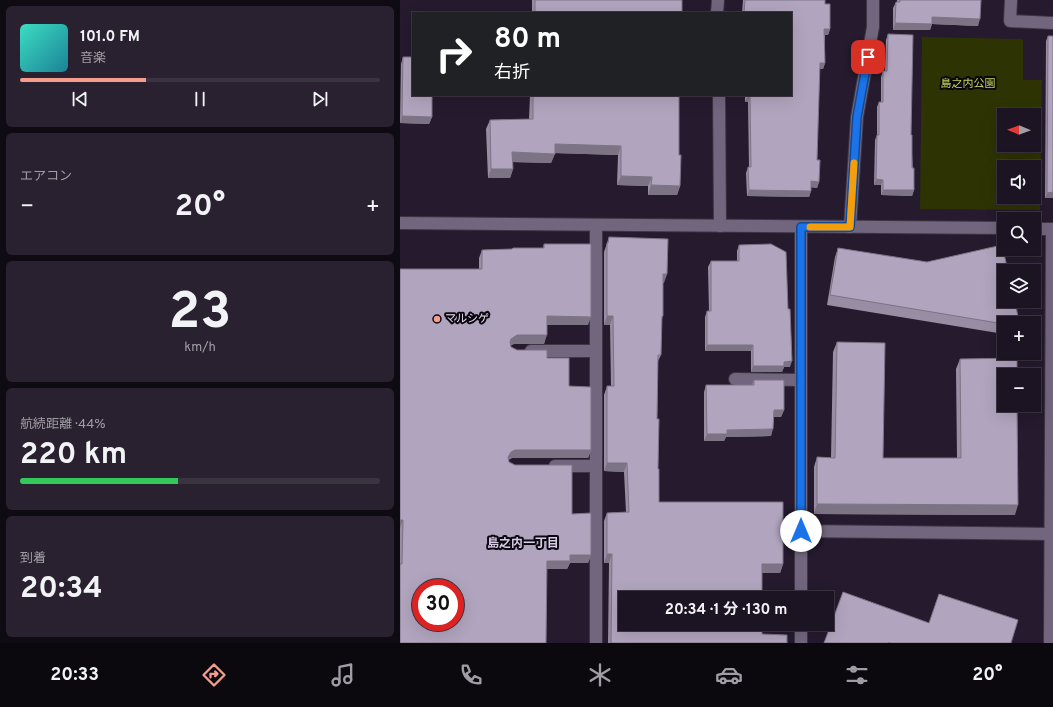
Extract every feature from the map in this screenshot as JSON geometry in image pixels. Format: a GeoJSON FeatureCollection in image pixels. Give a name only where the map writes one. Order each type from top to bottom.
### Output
{"type":"FeatureCollection","features":[{"type":"Feature","properties":{"kind":"street"},"geometry":{"type":"LineString","coordinates":[[717,12],[718,0]]}},
{"type":"Feature","properties":{"kind":"street"},"geometry":{"type":"LineString","coordinates":[[850,227],[857,117],[873,27],[873,0]]}},
{"type":"Feature","properties":{"kind":"street"},"geometry":{"type":"LineString","coordinates":[[1011,0],[1010,21],[1053,23]]}},
{"type":"Feature","properties":{"kind":"street"},"geometry":{"type":"LineString","coordinates":[[718,96],[720,226]]}},
{"type":"Feature","properties":{"kind":"street"},"geometry":{"type":"LineString","coordinates":[[400,223],[997,228]]}},
{"type":"Feature","properties":{"kind":"street"},"geometry":{"type":"LineString","coordinates":[[596,225],[596,643]]}},
{"type":"Feature","properties":{"kind":"street"},"geometry":{"type":"LineString","coordinates":[[801,227],[801,591]]}},
{"type":"Feature","properties":{"kind":"street"},"geometry":{"type":"LineString","coordinates":[[1041,229],[1052,229],[1050,643]]}},
{"type":"Feature","properties":{"kind":"street"},"geometry":{"type":"LineString","coordinates":[[522,351],[596,351]]}},
{"type":"Feature","properties":{"kind":"street"},"geometry":{"type":"LineString","coordinates":[[735,379],[801,380]]}},
{"type":"Feature","properties":{"kind":"street"},"geometry":{"type":"LineString","coordinates":[[543,466],[596,466]]}},
{"type":"Feature","properties":{"kind":"street"},"geometry":{"type":"LineString","coordinates":[[801,531],[1050,534]]}},
{"type":"Feature","properties":{"kind":"street"},"geometry":{"type":"LineString","coordinates":[[801,631],[801,643]]}},
{"type":"Feature","properties":{"kind":"green space","name":"島之内公園"},"geometry":{"type":"Polygon","coordinates":[[[922,37],[1023,39],[1023,80],[1042,80],[1041,145],[1041,108],[997,108],[997,152],[1041,152],[1041,160],[997,160],[997,204],[1040,204],[1040,210],[920,209],[922,37]]]}},
{"type":"Feature","properties":{"kind":"building"},"geometry":{"type":"Polygon","coordinates":[[[535,0],[682,0],[682,12],[535,12],[535,0]]]}},
{"type":"Feature","properties":{"kind":"building"},"geometry":{"type":"Polygon","coordinates":[[[745,0],[825,0],[825,4],[830,4],[830,29],[824,29],[825,63],[820,63],[817,160],[820,160],[819,182],[811,181],[811,191],[749,190],[748,167],[751,167],[750,96],[792,96],[792,12],[744,12],[745,0]]]}},
{"type":"Feature","properties":{"kind":"building"},"geometry":{"type":"Polygon","coordinates":[[[900,0],[981,0],[980,19],[932,17],[932,24],[895,23],[896,2],[900,2],[900,0]]]}},
{"type":"Feature","properties":{"kind":"building"},"geometry":{"type":"Polygon","coordinates":[[[888,34],[913,35],[911,135],[914,190],[883,190],[883,180],[876,179],[877,135],[879,135],[879,102],[883,102],[883,71],[887,71],[888,34]]]}},
{"type":"Feature","properties":{"kind":"building"},"geometry":{"type":"Polygon","coordinates":[[[1048,36],[1053,36],[1053,192],[1047,193],[1048,36]]]}},
{"type":"Feature","properties":{"kind":"building"},"geometry":{"type":"Polygon","coordinates":[[[403,57],[412,57],[412,96],[432,96],[432,117],[402,116],[403,57]]]}},
{"type":"Feature","properties":{"kind":"building"},"geometry":{"type":"Polygon","coordinates":[[[533,96],[679,96],[679,155],[681,155],[680,186],[651,185],[652,177],[621,176],[621,146],[555,144],[555,154],[512,152],[513,169],[491,169],[490,120],[533,119],[533,96]]]}},
{"type":"Feature","properties":{"kind":"building"},"geometry":{"type":"Polygon","coordinates":[[[609,237],[668,239],[667,274],[663,274],[661,355],[658,355],[657,419],[659,419],[659,502],[783,502],[783,564],[762,564],[762,591],[618,591],[618,631],[762,631],[762,634],[787,635],[787,643],[611,643],[612,554],[607,554],[607,513],[629,512],[627,463],[607,463],[607,386],[614,386],[613,316],[607,316],[609,237]]]}},
{"type":"Feature","properties":{"kind":"building"},"geometry":{"type":"Polygon","coordinates":[[[544,244],[591,244],[591,317],[547,316],[547,335],[517,335],[511,339],[510,342],[511,347],[517,350],[547,350],[547,358],[569,358],[569,386],[591,387],[591,450],[515,450],[511,452],[508,457],[509,462],[515,465],[572,465],[572,514],[591,513],[591,555],[570,555],[570,561],[547,561],[546,643],[400,643],[400,564],[402,564],[403,520],[400,520],[400,269],[482,269],[482,250],[544,248],[544,244]]]}},
{"type":"Feature","properties":{"kind":"building"},"geometry":{"type":"Polygon","coordinates":[[[771,244],[786,252],[792,361],[784,362],[784,366],[753,366],[753,345],[707,345],[707,311],[711,311],[711,261],[739,261],[739,245],[771,244]]]}},
{"type":"Feature","properties":{"kind":"building"},"geometry":{"type":"Polygon","coordinates":[[[997,246],[997,256],[1005,256],[1006,264],[997,264],[997,308],[1016,308],[1018,316],[997,316],[997,323],[830,295],[838,248],[927,262],[997,246]]]}},
{"type":"Feature","properties":{"kind":"building"},"geometry":{"type":"Polygon","coordinates":[[[837,342],[885,343],[883,458],[961,458],[960,359],[997,358],[997,360],[1017,360],[1017,368],[997,368],[997,412],[1017,412],[1018,505],[817,504],[817,457],[835,458],[837,342]]]}},
{"type":"Feature","properties":{"kind":"building"},"geometry":{"type":"Polygon","coordinates":[[[754,380],[784,380],[784,410],[774,410],[773,429],[727,430],[727,434],[707,434],[706,385],[754,385],[754,380]]]}},
{"type":"Feature","properties":{"kind":"building"},"geometry":{"type":"Polygon","coordinates":[[[843,592],[929,623],[939,594],[1018,620],[1011,643],[824,643],[828,631],[834,631],[834,616],[843,592]]]}},
{"type":"Feature","properties":{"kind":"slow traffic"},"geometry":{"type":"LineString","coordinates":[[810,227],[850,227],[854,163]]}},
{"type":"Feature","properties":{"kind":"place","name":"マルシゲ"},"geometry":{"type":"Point","coordinates":[437,319]}},
{"type":"Feature","properties":{"kind":"district","name":"島之内一丁目"},"geometry":{"type":"Point","coordinates":[523,544]}},
{"type":"Feature","properties":{"kind":"route"},"geometry":{"type":"LineString","coordinates":[[801,531],[801,227],[850,227],[857,117],[868,57]]}}]}
